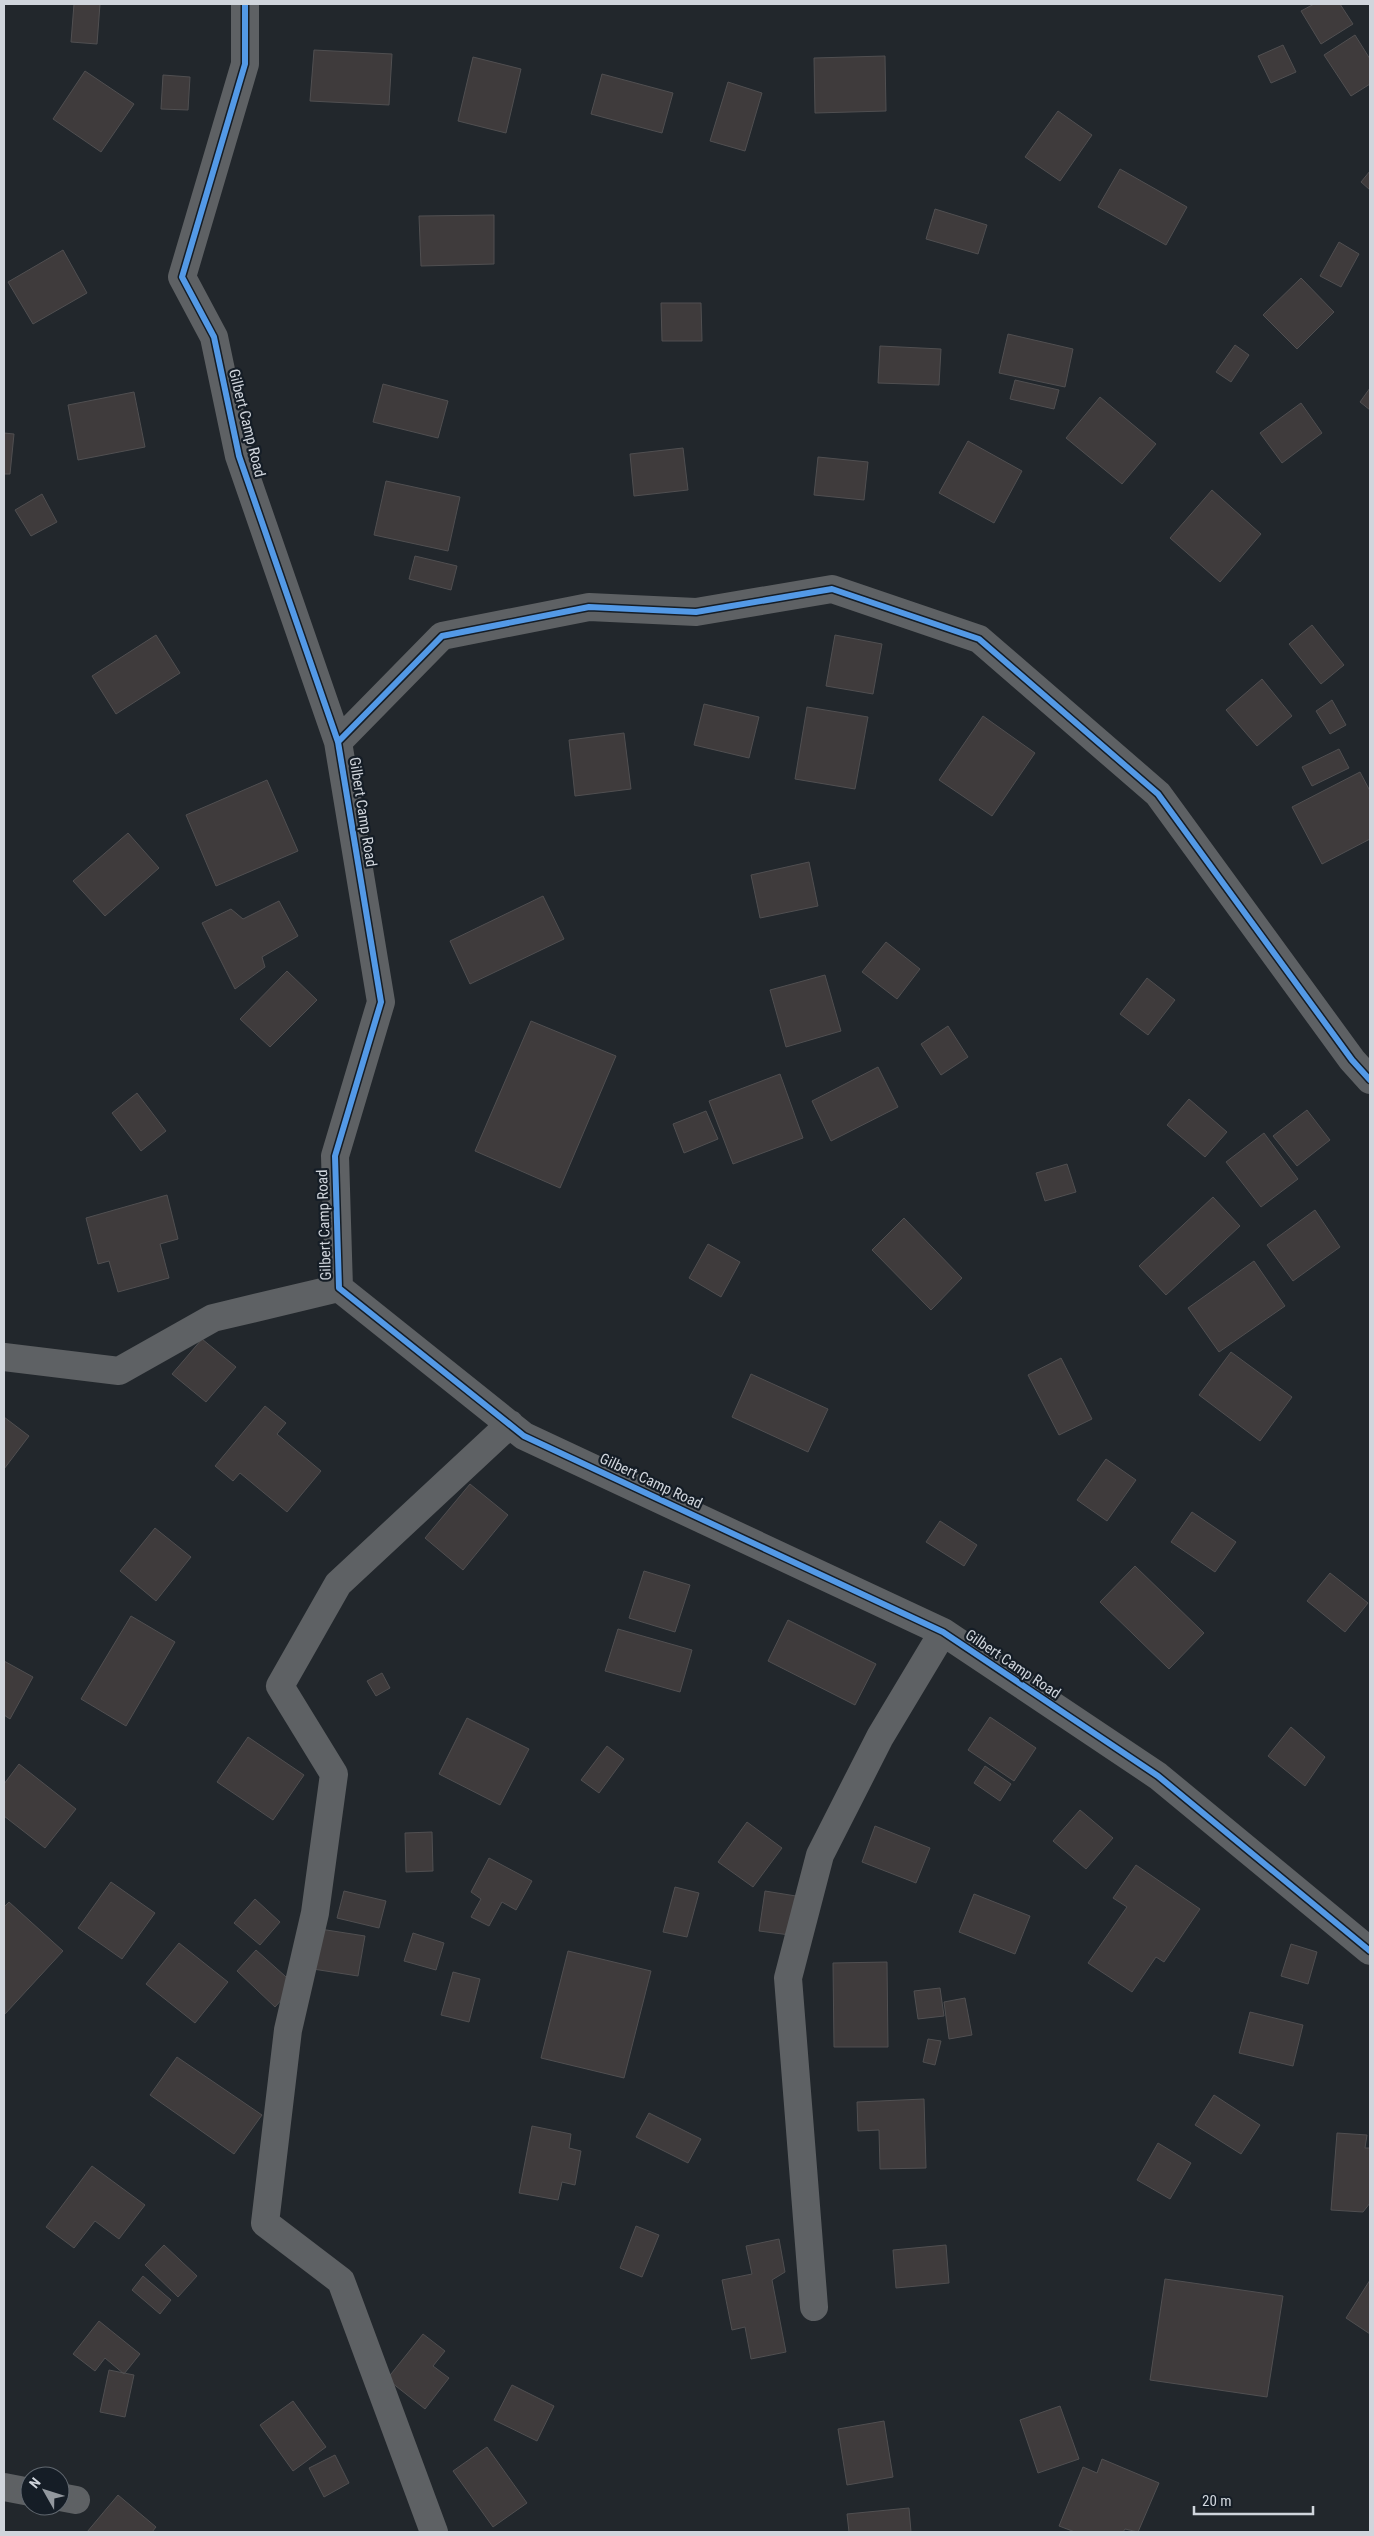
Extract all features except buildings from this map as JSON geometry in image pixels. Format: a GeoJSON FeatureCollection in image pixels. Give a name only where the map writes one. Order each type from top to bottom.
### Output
{"type":"FeatureCollection","features":[{"type":"Feature","properties":{"kind":"street","name":"Gilbert Camp Road"},"geometry":{"type":"LineString","coordinates":[[245,4],[245,64],[182,277],[214,337],[239,456],[338,742],[381,1002],[335,1156],[339,1288],[524,1436],[943,1632],[1158,1776],[1370,1951]]}},
{"type":"Feature","properties":{"kind":"street"},"geometry":{"type":"LineString","coordinates":[[338,742],[442,636],[589,607],[696,612],[832,589],[979,639],[1158,794],[1352,1060],[1370,1080]]}},
{"type":"Feature","properties":{"kind":"street"},"geometry":{"type":"LineString","coordinates":[[4,1357],[119,1370],[213,1318],[339,1288]]}},
{"type":"Feature","properties":{"kind":"street"},"geometry":{"type":"LineString","coordinates":[[434,2532],[341,2282],[265,2224],[288,2030],[315,1913],[334,1774],[280,1686],[338,1584],[510,1424]]}},
{"type":"Feature","properties":{"kind":"street"},"geometry":{"type":"LineString","coordinates":[[814,2307],[788,1978],[820,1856],[880,1737],[943,1632]]}},
{"type":"Feature","properties":{"kind":"street"},"geometry":{"type":"LineString","coordinates":[[4,2487],[20,2490]]}},
{"type":"Feature","properties":{"kind":"cycle path"},"geometry":{"type":"LineString","coordinates":[[245,4],[245,64],[182,277],[214,337],[239,456],[338,742],[381,1002],[335,1156],[339,1288],[524,1436],[943,1632],[1158,1776],[1370,1951]]}},
{"type":"Feature","properties":{"kind":"cycle path"},"geometry":{"type":"LineString","coordinates":[[338,742],[442,636],[589,607],[696,612],[832,589],[979,639],[1158,794],[1352,1060],[1370,1080]]}}]}
